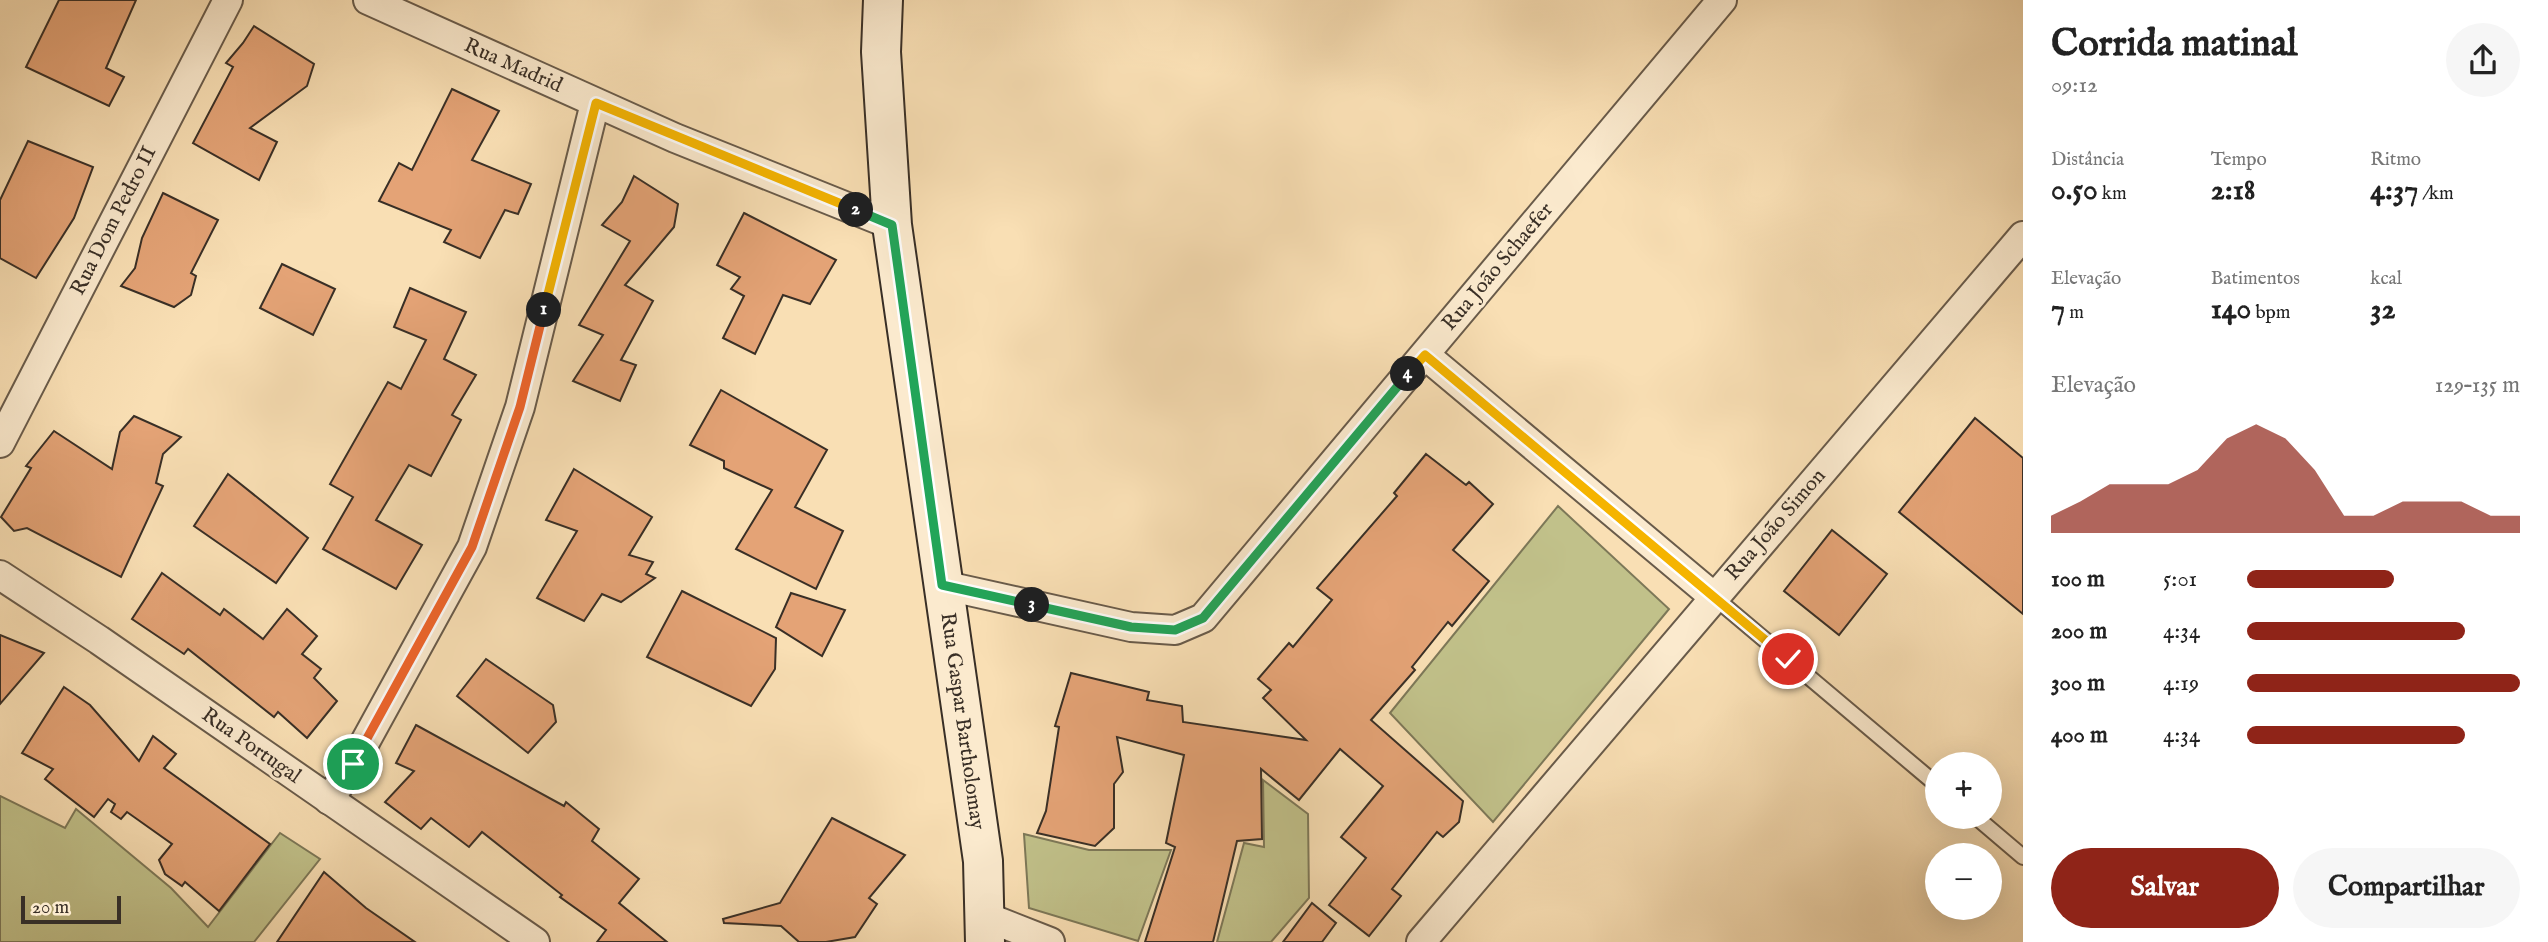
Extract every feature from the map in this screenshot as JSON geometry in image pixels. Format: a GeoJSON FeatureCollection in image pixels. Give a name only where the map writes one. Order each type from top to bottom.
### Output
{"type":"FeatureCollection","features":[{"type":"Feature","properties":{"kind":"main road","name":"Rua Gaspar Bartholomay"},"geometry":{"type":"LineString","coordinates":[[883,0],[881,52],[892,225],[983,861],[984,929]]}},
{"type":"Feature","properties":{"kind":"street","name":"Rua Dom Pedro II"},"geometry":{"type":"LineString","coordinates":[[0,443],[228,0]]}},
{"type":"Feature","properties":{"kind":"street","name":"Rua Madrid"},"geometry":{"type":"LineString","coordinates":[[368,0],[596,103],[892,225]]}},
{"type":"Feature","properties":{"kind":"street","name":"Rua João Schaefer"},"geometry":{"type":"LineString","coordinates":[[942,585],[1131,627],[1175,630],[1203,618],[1723,0]]}},
{"type":"Feature","properties":{"kind":"street"},"geometry":{"type":"LineString","coordinates":[[329,800],[353,764],[472,547],[520,407],[596,103]]}},
{"type":"Feature","properties":{"kind":"street","name":"Rua João Simon"},"geometry":{"type":"LineString","coordinates":[[1421,942],[2023,236]]}},
{"type":"Feature","properties":{"kind":"street"},"geometry":{"type":"LineString","coordinates":[[1425,355],[1714,597]]}},
{"type":"Feature","properties":{"kind":"street","name":"Rua Portugal"},"geometry":{"type":"LineString","coordinates":[[0,575],[99,640],[535,942]]}},
{"type":"Feature","properties":{"kind":"street"},"geometry":{"type":"LineString","coordinates":[[984,929],[1051,942]]}},
{"type":"Feature","properties":{"kind":"lane"},"geometry":{"type":"LineString","coordinates":[[1714,597],[1925,775]]}},
{"type":"Feature","properties":{"kind":"lane"},"geometry":{"type":"LineString","coordinates":[[1990,829],[2023,857]]}},
{"type":"Feature","properties":{"kind":"green space"},"geometry":{"type":"Polygon","coordinates":[[[1558,506],[1669,609],[1493,822],[1390,713],[1558,506]]]}},
{"type":"Feature","properties":{"kind":"green space"},"geometry":{"type":"Polygon","coordinates":[[[1263,780],[1308,814],[1309,898],[1271,942],[1217,942],[1244,843],[1264,847],[1263,780]]]}},
{"type":"Feature","properties":{"kind":"green space"},"geometry":{"type":"Polygon","coordinates":[[[0,796],[65,828],[76,809],[171,888],[208,927],[280,833],[320,859],[254,942],[0,942],[0,796]]]}},
{"type":"Feature","properties":{"kind":"green space"},"geometry":{"type":"Polygon","coordinates":[[[1024,834],[1089,850],[1171,850],[1138,941],[1029,908],[1024,834]]]}},
{"type":"Feature","properties":{"kind":"building"},"geometry":{"type":"Polygon","coordinates":[[[59,0],[136,0],[106,68],[124,77],[109,106],[26,67],[59,0]]]}},
{"type":"Feature","properties":{"kind":"building"},"geometry":{"type":"Polygon","coordinates":[[[254,26],[314,64],[307,86],[250,128],[277,142],[259,180],[193,143],[233,67],[226,63],[254,26]]]}},
{"type":"Feature","properties":{"kind":"building"},"geometry":{"type":"Polygon","coordinates":[[[452,89],[499,111],[472,160],[531,184],[518,214],[505,210],[480,258],[444,242],[451,230],[379,201],[399,163],[412,170],[452,89]]]}},
{"type":"Feature","properties":{"kind":"building"},"geometry":{"type":"Polygon","coordinates":[[[28,141],[93,167],[74,218],[36,278],[0,258],[0,200],[28,141]]]}},
{"type":"Feature","properties":{"kind":"building"},"geometry":{"type":"Polygon","coordinates":[[[634,176],[678,204],[674,227],[625,285],[653,301],[621,360],[636,365],[620,401],[573,381],[603,335],[579,325],[630,241],[602,225],[622,202],[634,176]]]}},
{"type":"Feature","properties":{"kind":"building"},"geometry":{"type":"Polygon","coordinates":[[[163,193],[218,220],[191,273],[196,276],[191,295],[174,307],[121,286],[135,268],[142,238],[163,193]]]}},
{"type":"Feature","properties":{"kind":"building"},"geometry":{"type":"Polygon","coordinates":[[[744,213],[836,260],[810,304],[783,295],[755,354],[723,338],[744,296],[731,289],[740,277],[717,265],[744,213]]]}},
{"type":"Feature","properties":{"kind":"building"},"geometry":{"type":"Polygon","coordinates":[[[282,264],[335,289],[313,335],[260,308],[282,264]]]}},
{"type":"Feature","properties":{"kind":"building"},"geometry":{"type":"Polygon","coordinates":[[[410,288],[466,312],[444,359],[476,375],[452,415],[461,420],[431,476],[409,465],[376,520],[422,545],[396,589],[323,549],[353,497],[330,484],[388,382],[401,389],[426,340],[394,327],[410,288]]]}},
{"type":"Feature","properties":{"kind":"building"},"geometry":{"type":"Polygon","coordinates":[[[721,390],[827,450],[795,507],[843,531],[816,589],[736,549],[772,490],[724,468],[724,461],[690,445],[721,390]]]}},
{"type":"Feature","properties":{"kind":"building"},"geometry":{"type":"Polygon","coordinates":[[[134,416],[181,437],[163,454],[156,483],[163,486],[121,577],[27,528],[14,531],[1,517],[31,468],[26,466],[54,431],[112,469],[120,432],[134,416]]]}},
{"type":"Feature","properties":{"kind":"building"},"geometry":{"type":"Polygon","coordinates":[[[1975,418],[2023,458],[2023,614],[1899,512],[1975,418]]]}},
{"type":"Feature","properties":{"kind":"building"},"geometry":{"type":"Polygon","coordinates":[[[1426,454],[1466,485],[1469,482],[1493,504],[1453,550],[1489,581],[1452,626],[1448,622],[1412,667],[1415,670],[1371,720],[1463,801],[1459,822],[1443,837],[1437,832],[1392,889],[1401,896],[1369,936],[1329,905],[1366,858],[1341,837],[1383,786],[1340,749],[1299,800],[1261,769],[1262,839],[1237,841],[1213,942],[1145,942],[1175,847],[1166,843],[1184,755],[1117,737],[1123,772],[1114,784],[1114,828],[1095,846],[1037,833],[1046,811],[1059,727],[1055,726],[1071,673],[1149,692],[1147,700],[1182,706],[1183,722],[1306,740],[1263,698],[1271,690],[1258,679],[1289,643],[1293,647],[1332,600],[1317,588],[1397,496],[1394,493],[1426,454]]]}},
{"type":"Feature","properties":{"kind":"building"},"geometry":{"type":"Polygon","coordinates":[[[574,469],[652,517],[629,555],[653,562],[646,574],[655,578],[621,602],[602,594],[584,621],[537,598],[577,531],[546,520],[574,469]]]}},
{"type":"Feature","properties":{"kind":"building"},"geometry":{"type":"Polygon","coordinates":[[[228,474],[308,538],[276,583],[194,526],[228,474]]]}},
{"type":"Feature","properties":{"kind":"building"},"geometry":{"type":"Polygon","coordinates":[[[1832,530],[1887,574],[1839,635],[1784,591],[1832,530]]]}},
{"type":"Feature","properties":{"kind":"building"},"geometry":{"type":"Polygon","coordinates":[[[162,573],[220,615],[224,609],[263,639],[287,609],[317,636],[302,654],[321,669],[314,678],[337,701],[307,738],[278,712],[274,717],[188,649],[184,654],[132,619],[162,573]]]}},
{"type":"Feature","properties":{"kind":"building"},"geometry":{"type":"Polygon","coordinates":[[[682,591],[776,638],[775,669],[751,706],[647,657],[682,591]]]}},
{"type":"Feature","properties":{"kind":"building"},"geometry":{"type":"Polygon","coordinates":[[[791,593],[845,610],[822,656],[776,627],[791,593]]]}},
{"type":"Feature","properties":{"kind":"building"},"geometry":{"type":"Polygon","coordinates":[[[0,635],[44,653],[0,704],[0,635]]]}},
{"type":"Feature","properties":{"kind":"building"},"geometry":{"type":"Polygon","coordinates":[[[486,659],[553,705],[556,722],[528,753],[457,696],[486,659]]]}},
{"type":"Feature","properties":{"kind":"building"},"geometry":{"type":"Polygon","coordinates":[[[64,687],[90,705],[139,761],[153,736],[176,754],[164,768],[270,844],[219,911],[185,882],[182,886],[165,874],[159,860],[172,844],[127,812],[121,819],[111,812],[115,804],[108,799],[94,817],[45,779],[53,769],[22,753],[64,687]]]}},
{"type":"Feature","properties":{"kind":"building"},"geometry":{"type":"Polygon","coordinates":[[[416,725],[564,806],[566,802],[599,829],[592,841],[639,879],[619,903],[667,942],[597,942],[606,930],[560,897],[562,895],[482,832],[469,847],[431,818],[421,829],[385,802],[414,771],[396,763],[416,725]]]}},
{"type":"Feature","properties":{"kind":"building"},"geometry":{"type":"Polygon","coordinates":[[[832,818],[905,855],[869,898],[877,904],[855,937],[826,942],[799,942],[781,926],[724,923],[723,919],[780,903],[832,818]]]}},
{"type":"Feature","properties":{"kind":"building"},"geometry":{"type":"Polygon","coordinates":[[[324,872],[366,908],[415,942],[277,942],[324,872]]]}},
{"type":"Feature","properties":{"kind":"building"},"geometry":{"type":"Polygon","coordinates":[[[1312,903],[1336,923],[1322,942],[1283,942],[1312,903]]]}},
{"type":"Feature","properties":{"kind":"route"},"geometry":{"type":"LineString","coordinates":[[353,764],[472,547],[520,407],[596,103],[675,138],[892,225],[942,585],[1131,627],[1175,630],[1203,618],[1425,355],[1788,659]]}}]}
